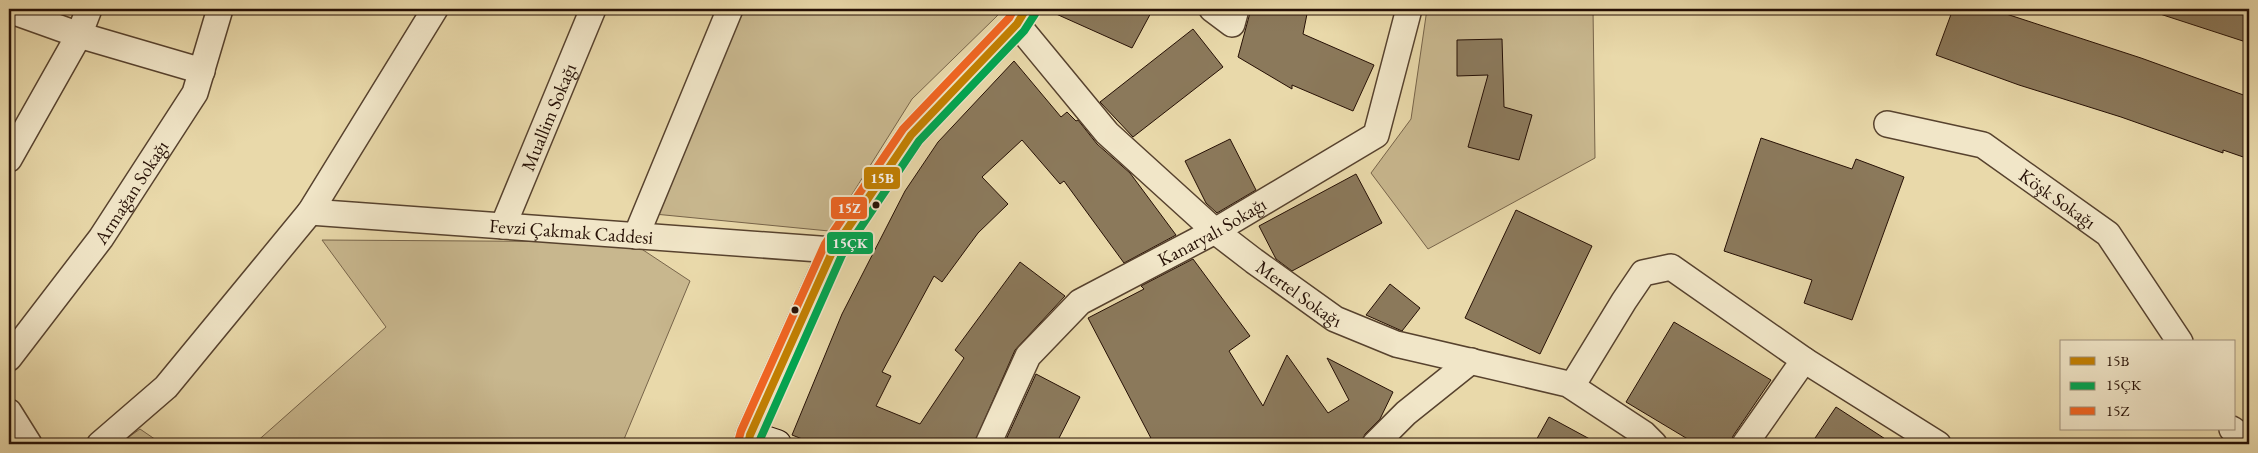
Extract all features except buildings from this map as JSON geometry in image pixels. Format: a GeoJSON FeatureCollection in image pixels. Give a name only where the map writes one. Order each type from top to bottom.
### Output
{"type":"FeatureCollection","features":[{"type":"Feature","properties":{"kind":"main road"},"geometry":{"type":"LineString","coordinates":[[777,444],[749,440],[833,250],[911,135],[1022,16]]}},
{"type":"Feature","properties":{"kind":"street"},"geometry":{"type":"LineString","coordinates":[[9,159],[79,35],[89,9]]}},
{"type":"Feature","properties":{"kind":"street","name":"Armağan Sokağı"},"geometry":{"type":"LineString","coordinates":[[9,358],[101,238],[195,94],[220,9]]}},
{"type":"Feature","properties":{"kind":"street"},"geometry":{"type":"LineString","coordinates":[[100,444],[166,387],[310,212],[435,9]]}},
{"type":"Feature","properties":{"kind":"street","name":"Muallim Sokağı"},"geometry":{"type":"LineString","coordinates":[[503,226],[593,9]]}},
{"type":"Feature","properties":{"kind":"street"},"geometry":{"type":"LineString","coordinates":[[636,236],[730,9]]}},
{"type":"Feature","properties":{"kind":"street"},"geometry":{"type":"LineString","coordinates":[[1212,9],[1234,16]]}},
{"type":"Feature","properties":{"kind":"street","name":"Kanaryalı Sokağı"},"geometry":{"type":"LineString","coordinates":[[988,444],[1028,356],[1080,302],[1215,231],[1376,134],[1409,9]]}},
{"type":"Feature","properties":{"kind":"street"},"geometry":{"type":"LineString","coordinates":[[9,10],[79,35],[202,70]]}},
{"type":"Feature","properties":{"kind":"street","name":"Mertel Sokağı"},"geometry":{"type":"LineString","coordinates":[[1022,16],[1107,133],[1215,231],[1335,319],[1396,344],[1572,386],[1627,435],[1654,444]]}},
{"type":"Feature","properties":{"kind":"street","name":"Köşk Sokağı"},"geometry":{"type":"LineString","coordinates":[[1887,124],[1983,145],[2108,234],[2179,340]]}},
{"type":"Feature","properties":{"kind":"street","name":"Fevzi Çakmak Caddesi"},"geometry":{"type":"LineString","coordinates":[[310,212],[833,250]]}},
{"type":"Feature","properties":{"kind":"street"},"geometry":{"type":"LineString","coordinates":[[1572,386],[1624,301],[1644,273],[1671,267],[1804,360],[1938,444]]}},
{"type":"Feature","properties":{"kind":"street"},"geometry":{"type":"LineString","coordinates":[[1745,444],[1804,360]]}},
{"type":"Feature","properties":{"kind":"street"},"geometry":{"type":"LineString","coordinates":[[1375,444],[1406,413],[1471,361]]}},
{"type":"Feature","properties":{"kind":"street"},"geometry":{"type":"LineString","coordinates":[[9,412],[29,444]]}},
{"type":"Feature","properties":{"kind":"street"},"geometry":{"type":"LineString","coordinates":[[2233,430],[2249,442]]}},
{"type":"Feature","properties":{"kind":"shaded area"},"geometry":{"type":"Polygon","coordinates":[[[735,9],[1002,9],[912,99],[829,231],[644,213],[735,9]]]}},
{"type":"Feature","properties":{"kind":"shaded area"},"geometry":{"type":"Polygon","coordinates":[[[1427,9],[1593,9],[1595,158],[1428,249],[1371,173],[1411,119],[1427,9]]]}},
{"type":"Feature","properties":{"kind":"shaded area"},"geometry":{"type":"Polygon","coordinates":[[[322,240],[631,242],[690,281],[622,444],[254,444],[386,327],[322,240]]]}},
{"type":"Feature","properties":{"kind":"shaded area"},"geometry":{"type":"Polygon","coordinates":[[[140,429],[162,444],[119,444],[140,429]]]}},
{"type":"Feature","properties":{"kind":"transit line","name":"15Z"},"geometry":{"type":"LineString","coordinates":[[738,442],[741,431],[825,244],[903,129],[1009,18],[1014,9]]}},
{"type":"Feature","properties":{"kind":"transit line","name":"15B"},"geometry":{"type":"LineString","coordinates":[[748,444],[750,435],[833,250],[911,135],[1017,24],[1026,9]]}},
{"type":"Feature","properties":{"kind":"transit line","name":"15ÇK"},"geometry":{"type":"LineString","coordinates":[[758,444],[842,255],[919,141],[1024,31],[1035,14]]}}]}
